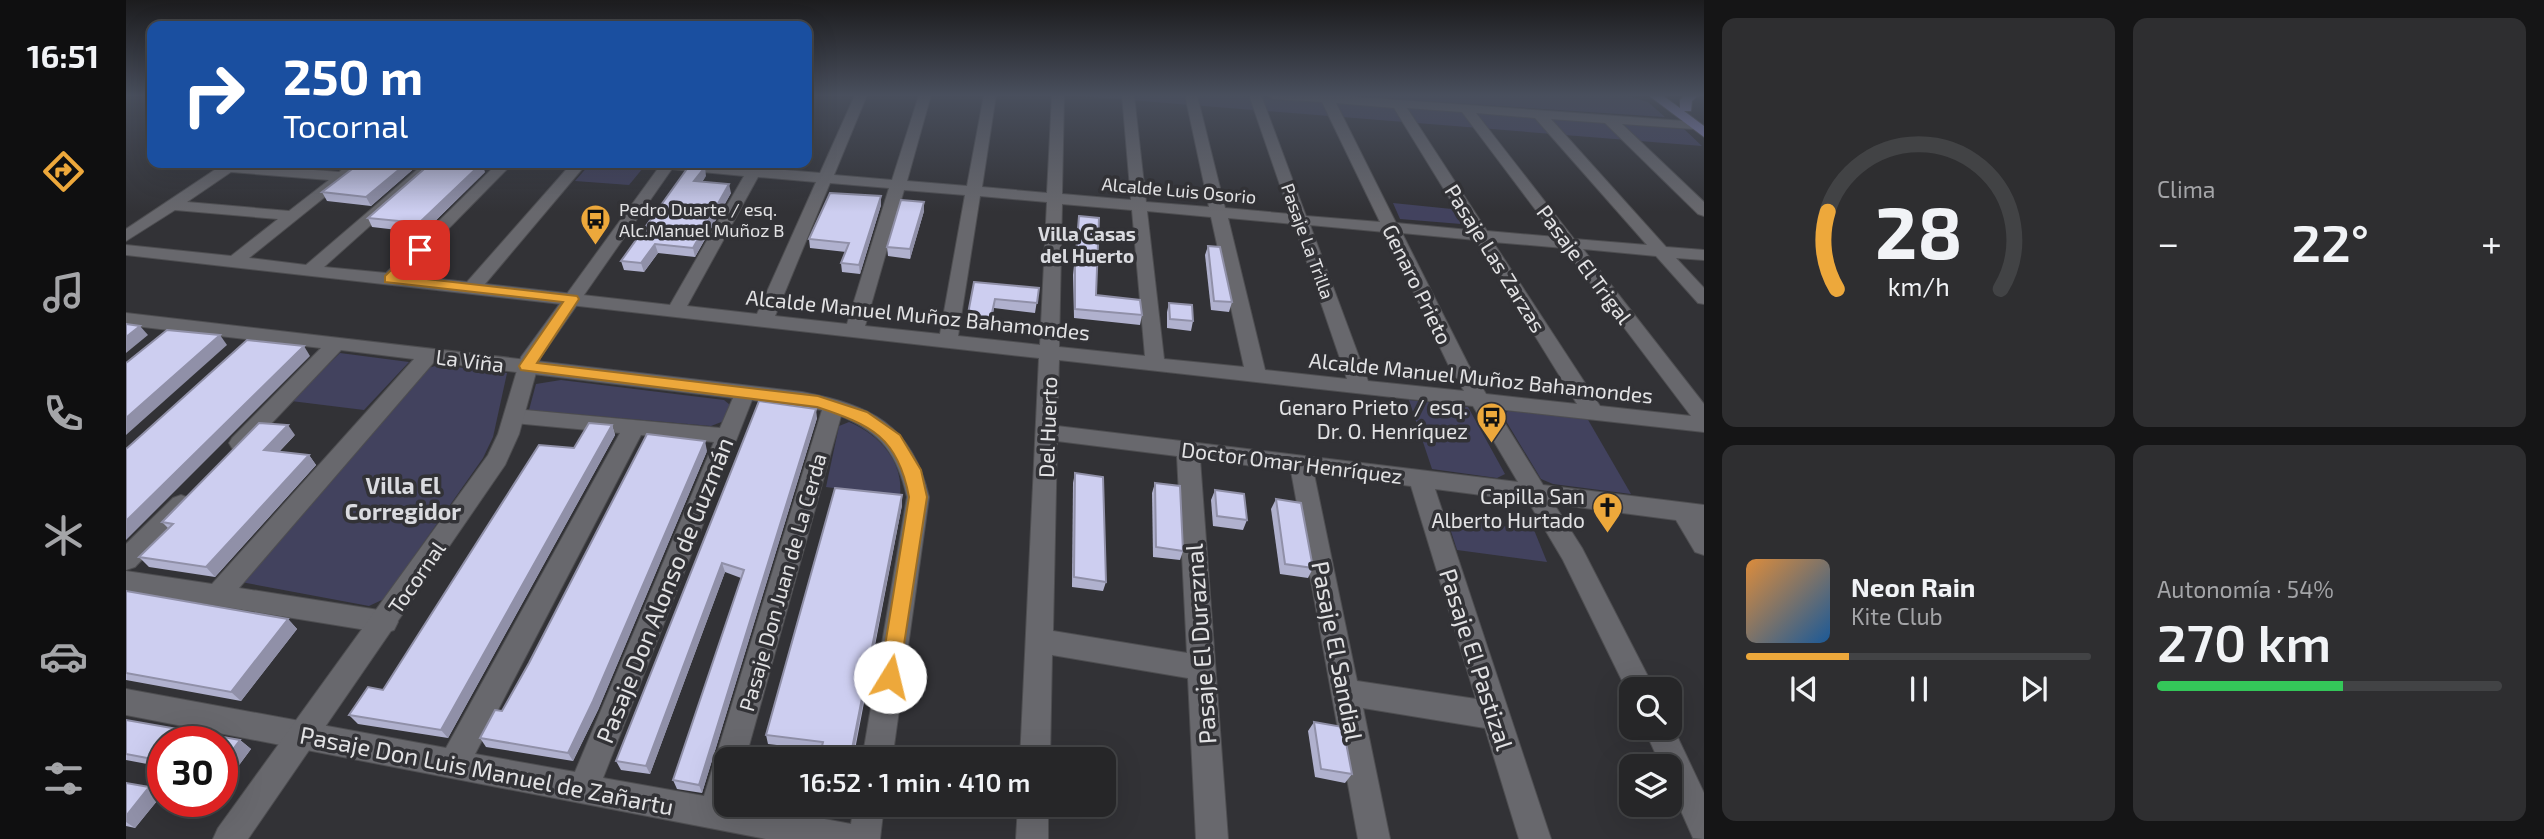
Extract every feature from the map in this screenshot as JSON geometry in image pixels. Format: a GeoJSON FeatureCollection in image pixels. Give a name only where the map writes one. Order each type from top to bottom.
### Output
{"type":"FeatureCollection","features":[{"type":"Feature","properties":{"kind":"street"},"geometry":{"type":"LineString","coordinates":[[764,320],[844,134]]}},
{"type":"Feature","properties":{"kind":"street"},"geometry":{"type":"LineString","coordinates":[[854,330],[913,134]]}},
{"type":"Feature","properties":{"kind":"street"},"geometry":{"type":"LineString","coordinates":[[948,341],[983,134]]}},
{"type":"Feature","properties":{"kind":"street","name":"Del Huerto"},"geometry":{"type":"LineString","coordinates":[[1035,747],[1056,134]]}},
{"type":"Feature","properties":{"kind":"street"},"geometry":{"type":"LineString","coordinates":[[1132,134],[1154,364]]}},
{"type":"Feature","properties":{"kind":"street"},"geometry":{"type":"LineString","coordinates":[[1200,134],[1256,375]]}},
{"type":"Feature","properties":{"kind":"street","name":"Pasaje La Trilla"},"geometry":{"type":"LineString","coordinates":[[1269,134],[1360,386]]}},
{"type":"Feature","properties":{"kind":"street","name":"Genaro Prieto"},"geometry":{"type":"LineString","coordinates":[[1344,134],[1478,400],[1598,600],[1635,677]]}},
{"type":"Feature","properties":{"kind":"street","name":"Pasaje Las Zarzas"},"geometry":{"type":"LineString","coordinates":[[1417,134],[1593,412]]}},
{"type":"Feature","properties":{"kind":"street","name":"Pasaje El Trigal"},"geometry":{"type":"LineString","coordinates":[[1486,134],[1704,419]]}},
{"type":"Feature","properties":{"kind":"street"},"geometry":{"type":"LineString","coordinates":[[1557,134],[1704,299]]}},
{"type":"Feature","properties":{"kind":"street"},"geometry":{"type":"LineString","coordinates":[[1625,134],[1704,211]]}},
{"type":"Feature","properties":{"kind":"street"},"geometry":{"type":"LineString","coordinates":[[126,236],[227,168]]}},
{"type":"Feature","properties":{"kind":"street"},"geometry":{"type":"LineString","coordinates":[[259,168],[342,177]]}},
{"type":"Feature","properties":{"kind":"street"},"geometry":{"type":"LineString","coordinates":[[234,262],[353,168]]}},
{"type":"Feature","properties":{"kind":"street"},"geometry":{"type":"LineString","coordinates":[[310,270],[427,168]]}},
{"type":"Feature","properties":{"kind":"street"},"geometry":{"type":"LineString","coordinates":[[390,279],[501,168]]}},
{"type":"Feature","properties":{"kind":"street"},"geometry":{"type":"LineString","coordinates":[[472,288],[576,168]]}},
{"type":"Feature","properties":{"kind":"street","name":"Tocornal"},"geometry":{"type":"LineString","coordinates":[[229,839],[498,459],[507,442],[527,366],[659,168]]}},
{"type":"Feature","properties":{"kind":"street"},"geometry":{"type":"LineString","coordinates":[[676,310],[754,168]]}},
{"type":"Feature","properties":{"kind":"street","name":"Alcalde Luis Osorio"},"geometry":{"type":"LineString","coordinates":[[761,168],[898,185],[1704,255]]}},
{"type":"Feature","properties":{"kind":"street"},"geometry":{"type":"LineString","coordinates":[[173,205],[293,216]]}},
{"type":"Feature","properties":{"kind":"street","name":"Alcalde Manuel Muñoz Bahamondes"},"geometry":{"type":"LineString","coordinates":[[126,250],[1704,425]]}},
{"type":"Feature","properties":{"kind":"street","name":"La Viña"},"geometry":{"type":"LineString","coordinates":[[126,318],[745,392],[834,405],[873,422],[895,439],[913,470],[918,497],[879,747]]}},
{"type":"Feature","properties":{"kind":"street"},"geometry":{"type":"LineString","coordinates":[[152,345],[176,324]]}},
{"type":"Feature","properties":{"kind":"street"},"geometry":{"type":"LineString","coordinates":[[236,351],[255,334]]}},
{"type":"Feature","properties":{"kind":"street"},"geometry":{"type":"LineString","coordinates":[[223,461],[336,344]]}},
{"type":"Feature","properties":{"kind":"street"},"geometry":{"type":"LineString","coordinates":[[218,596],[429,355]]}},
{"type":"Feature","properties":{"kind":"street","name":"Pasaje Don Alonso de Guzmán"},"geometry":{"type":"LineString","coordinates":[[583,789],[745,392]]}},
{"type":"Feature","properties":{"kind":"street","name":"Pasaje Don Juan de La Cerda"},"geometry":{"type":"LineString","coordinates":[[734,747],[834,405]]}},
{"type":"Feature","properties":{"kind":"street"},"geometry":{"type":"LineString","coordinates":[[514,416],[727,436]]}},
{"type":"Feature","properties":{"kind":"street"},"geometry":{"type":"LineString","coordinates":[[454,764],[635,428]]}},
{"type":"Feature","properties":{"kind":"street","name":"Doctor Omar Henríquez"},"geometry":{"type":"LineString","coordinates":[[1046,432],[1694,513]]}},
{"type":"Feature","properties":{"kind":"street","name":"Pasaje El Duraznal"},"geometry":{"type":"LineString","coordinates":[[1188,449],[1212,839]]}},
{"type":"Feature","properties":{"kind":"street","name":"Pasaje El Sandial"},"geometry":{"type":"LineString","coordinates":[[1301,463],[1374,839]]}},
{"type":"Feature","properties":{"kind":"street","name":"Pasaje El Pastizal"},"geometry":{"type":"LineString","coordinates":[[1420,478],[1535,839]]}},
{"type":"Feature","properties":{"kind":"street"},"geometry":{"type":"LineString","coordinates":[[126,560],[194,491]]}},
{"type":"Feature","properties":{"kind":"street"},"geometry":{"type":"LineString","coordinates":[[1694,513],[1704,545]]}},
{"type":"Feature","properties":{"kind":"street"},"geometry":{"type":"LineString","coordinates":[[126,581],[385,622]]}},
{"type":"Feature","properties":{"kind":"street"},"geometry":{"type":"LineString","coordinates":[[1039,641],[1202,668]]}},
{"type":"Feature","properties":{"kind":"street"},"geometry":{"type":"LineString","coordinates":[[1345,692],[1496,716]]}},
{"type":"Feature","properties":{"kind":"street","name":"Pasaje Don Luis Manuel de Zañartu"},"geometry":{"type":"LineString","coordinates":[[126,702],[714,814]]}},
{"type":"Feature","properties":{"kind":"street"},"geometry":{"type":"LineString","coordinates":[[1664,740],[1704,827]]}},
{"type":"Feature","properties":{"kind":"street","name":"Pasaje Don Luis Manuel de Zañartu"},"geometry":{"type":"LineString","coordinates":[[730,817],[848,839]]}},
{"type":"Feature","properties":{"kind":"street"},"geometry":{"type":"LineString","coordinates":[[864,839],[867,817]]}},
{"type":"Feature","properties":{"kind":"street"},"geometry":{"type":"LineString","coordinates":[[1032,839],[1033,817]]}},
{"type":"Feature","properties":{"kind":"shaded area"},"geometry":{"type":"Polygon","coordinates":[[[1554,134],[1689,134],[1702,146],[1554,134]]]}},
{"type":"Feature","properties":{"kind":"shaded area"},"geometry":{"type":"Polygon","coordinates":[[[586,168],[643,168],[629,185],[575,181],[586,168]]]}},
{"type":"Feature","properties":{"kind":"shaded area"},"geometry":{"type":"Polygon","coordinates":[[[1393,203],[1452,209],[1461,224],[1400,219],[1393,203]]]}},
{"type":"Feature","properties":{"kind":"shaded area"},"geometry":{"type":"Polygon","coordinates":[[[340,353],[409,362],[364,410],[291,401],[340,353]]]}},
{"type":"Feature","properties":{"kind":"shaded area"},"geometry":{"type":"Polygon","coordinates":[[[438,365],[507,373],[493,437],[483,458],[384,599],[369,606],[241,582],[429,368],[438,365]]]}},
{"type":"Feature","properties":{"kind":"shaded area"},"geometry":{"type":"Polygon","coordinates":[[[561,380],[724,400],[730,405],[724,421],[711,426],[529,410],[536,384],[561,380]]]}},
{"type":"Feature","properties":{"kind":"shaded area"},"geometry":{"type":"Polygon","coordinates":[[[1409,400],[1468,407],[1505,474],[1497,478],[1432,469],[1409,400]]]}},
{"type":"Feature","properties":{"kind":"shaded area"},"geometry":{"type":"Polygon","coordinates":[[[1508,411],[1587,418],[1631,494],[1553,484],[1541,479],[1503,416],[1508,411]]]}},
{"type":"Feature","properties":{"kind":"shaded area"},"geometry":{"type":"Polygon","coordinates":[[[849,422],[871,434],[888,451],[898,472],[900,497],[826,487],[839,426],[849,422]]]}},
{"type":"Feature","properties":{"kind":"shaded area"},"geometry":{"type":"Polygon","coordinates":[[[1447,519],[1534,530],[1547,562],[1457,550],[1447,519]]]}},
{"type":"Feature","properties":{"kind":"building"},"geometry":{"type":"Polygon","coordinates":[[[353,168],[401,168],[366,197],[322,192],[353,168]]]}},
{"type":"Feature","properties":{"kind":"building"},"geometry":{"type":"Polygon","coordinates":[[[425,168],[477,168],[419,223],[368,218],[425,168]]]}},
{"type":"Feature","properties":{"kind":"building"},"geometry":{"type":"Polygon","coordinates":[[[688,168],[704,168],[694,181],[729,184],[693,248],[655,244],[641,263],[621,261],[688,168]]]}},
{"type":"Feature","properties":{"kind":"building"},"geometry":{"type":"Polygon","coordinates":[[[830,193],[881,196],[859,265],[841,263],[849,243],[809,239],[830,193]]]}},
{"type":"Feature","properties":{"kind":"building"},"geometry":{"type":"Polygon","coordinates":[[[901,200],[924,202],[910,249],[887,247],[901,200]]]}},
{"type":"Feature","properties":{"kind":"building"},"geometry":{"type":"Polygon","coordinates":[[[1079,216],[1099,218],[1096,295],[1140,300],[1142,315],[1075,309],[1079,216]]]}},
{"type":"Feature","properties":{"kind":"building"},"geometry":{"type":"Polygon","coordinates":[[[1208,246],[1220,247],[1232,302],[1214,301],[1208,246]]]}},
{"type":"Feature","properties":{"kind":"building"},"geometry":{"type":"Polygon","coordinates":[[[974,282],[1039,288],[1037,303],[995,299],[990,322],[967,319],[974,282]]]}},
{"type":"Feature","properties":{"kind":"building"},"geometry":{"type":"Polygon","coordinates":[[[1169,303],[1192,305],[1193,321],[1170,319],[1169,303]]]}},
{"type":"Feature","properties":{"kind":"building"},"geometry":{"type":"Polygon","coordinates":[[[126,324],[140,326],[126,337],[126,324]]]}},
{"type":"Feature","properties":{"kind":"building"},"geometry":{"type":"Polygon","coordinates":[[[167,330],[220,335],[126,418],[126,363],[167,330]]]}},
{"type":"Feature","properties":{"kind":"building"},"geometry":{"type":"Polygon","coordinates":[[[247,340],[304,346],[126,521],[126,449],[247,340]]]}},
{"type":"Feature","properties":{"kind":"building"},"geometry":{"type":"Polygon","coordinates":[[[759,401],[816,409],[699,785],[673,780],[744,570],[722,563],[646,766],[616,761],[759,401]]]}},
{"type":"Feature","properties":{"kind":"building"},"geometry":{"type":"Polygon","coordinates":[[[259,423],[288,425],[264,450],[309,455],[206,567],[139,557],[173,524],[162,522],[259,423]]]}},
{"type":"Feature","properties":{"kind":"building"},"geometry":{"type":"Polygon","coordinates":[[[589,423],[612,425],[441,730],[349,715],[368,687],[383,690],[539,445],[574,448],[589,423]]]}},
{"type":"Feature","properties":{"kind":"building"},"geometry":{"type":"Polygon","coordinates":[[[647,434],[705,441],[568,753],[480,738],[495,710],[502,711],[529,663],[647,434]]]}},
{"type":"Feature","properties":{"kind":"building"},"geometry":{"type":"Polygon","coordinates":[[[1075,473],[1103,477],[1106,582],[1074,577],[1075,473]]]}},
{"type":"Feature","properties":{"kind":"building"},"geometry":{"type":"Polygon","coordinates":[[[1155,483],[1180,486],[1183,551],[1156,547],[1155,483]]]}},
{"type":"Feature","properties":{"kind":"building"},"geometry":{"type":"Polygon","coordinates":[[[835,488],[902,495],[852,747],[822,747],[823,742],[766,735],[835,488]]]}},
{"type":"Feature","properties":{"kind":"building"},"geometry":{"type":"Polygon","coordinates":[[[1215,490],[1244,494],[1247,520],[1217,516],[1215,490]]]}},
{"type":"Feature","properties":{"kind":"building"},"geometry":{"type":"Polygon","coordinates":[[[1276,499],[1301,503],[1313,568],[1285,564],[1276,499]]]}},
{"type":"Feature","properties":{"kind":"building"},"geometry":{"type":"Polygon","coordinates":[[[126,591],[288,619],[231,692],[126,673],[126,591]]]}},
{"type":"Feature","properties":{"kind":"building"},"geometry":{"type":"Polygon","coordinates":[[[126,720],[160,726],[147,726],[147,758],[126,754],[126,720]]]}},
{"type":"Feature","properties":{"kind":"building"},"geometry":{"type":"Polygon","coordinates":[[[1314,722],[1343,727],[1352,774],[1321,769],[1314,722]]]}},
{"type":"Feature","properties":{"kind":"building"},"geometry":{"type":"Polygon","coordinates":[[[126,783],[147,787],[147,790],[126,816],[126,783]]]}},
{"type":"Feature","properties":{"kind":"place","name":"Pedro Duarte / esq. Alc.Manuel Muñoz B"},"geometry":{"type":"Point","coordinates":[596,246]}},
{"type":"Feature","properties":{"kind":"place","name":"Genaro Prieto / esq. Dr. O. Henríquez"},"geometry":{"type":"Point","coordinates":[1491,445]}},
{"type":"Feature","properties":{"kind":"place","name":"Capilla San Alberto Hurtado"},"geometry":{"type":"Point","coordinates":[1608,534]}},
{"type":"Feature","properties":{"kind":"district","name":"Villa Casas del Huerto"},"geometry":{"type":"Point","coordinates":[1087,244]}},
{"type":"Feature","properties":{"kind":"district","name":"Villa El Corregidor"},"geometry":{"type":"Point","coordinates":[403,498]}},
{"type":"Feature","properties":{"kind":"route"},"geometry":{"type":"LineString","coordinates":[[420,250],[390,279],[572,299],[536,348],[527,366],[834,405],[873,422],[895,439],[913,470],[918,511],[890,677]]}}]}
